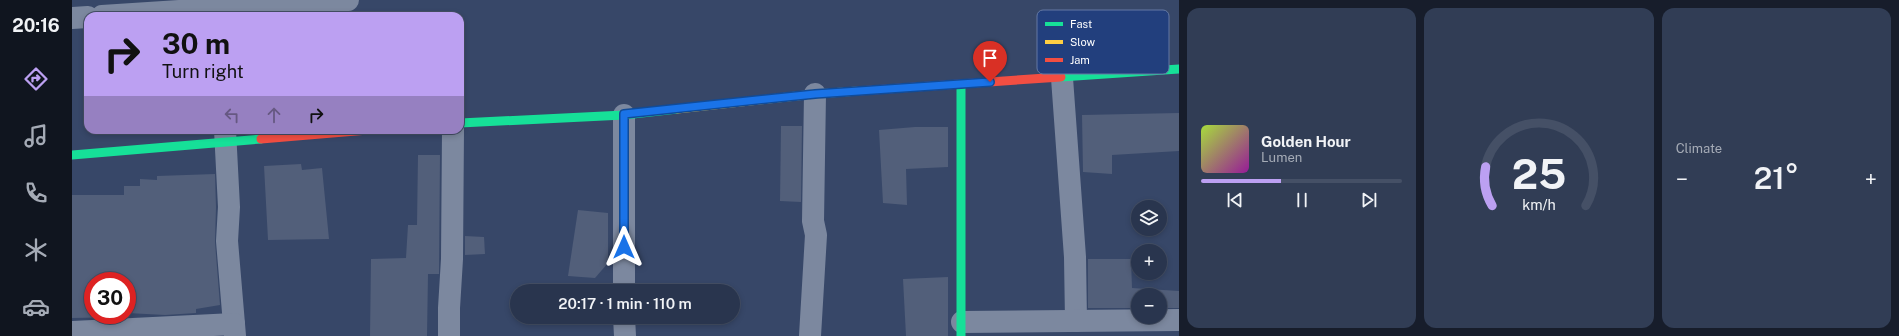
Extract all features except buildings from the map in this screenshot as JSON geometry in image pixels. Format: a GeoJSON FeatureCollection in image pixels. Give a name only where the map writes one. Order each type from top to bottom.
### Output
{"type":"FeatureCollection","features":[{"type":"Feature","properties":{"kind":"street"},"geometry":{"type":"LineString","coordinates":[[156,12],[348,0]]}},
{"type":"Feature","properties":{"kind":"street"},"geometry":{"type":"LineString","coordinates":[[72,18],[84,17]]}},
{"type":"Feature","properties":{"kind":"street"},"geometry":{"type":"LineString","coordinates":[[1169,70],[1179,69]]}},
{"type":"Feature","properties":{"kind":"street"},"geometry":{"type":"LineString","coordinates":[[464,123],[624,114],[815,94],[1114,74]]}},
{"type":"Feature","properties":{"kind":"street"},"geometry":{"type":"LineString","coordinates":[[1062,78],[1075,257],[1076,321]]}},
{"type":"Feature","properties":{"kind":"street"},"geometry":{"type":"LineString","coordinates":[[961,84],[962,329],[1076,321],[1179,320]]}},
{"type":"Feature","properties":{"kind":"street"},"geometry":{"type":"LineString","coordinates":[[810,336],[816,235],[813,221],[815,94]]}},
{"type":"Feature","properties":{"kind":"street"},"geometry":{"type":"LineString","coordinates":[[624,114],[624,284]]}},
{"type":"Feature","properties":{"kind":"street"},"geometry":{"type":"LineString","coordinates":[[72,155],[226,136],[273,134]]}},
{"type":"Feature","properties":{"kind":"street"},"geometry":{"type":"LineString","coordinates":[[449,336],[452,259],[453,134]]}},
{"type":"Feature","properties":{"kind":"street"},"geometry":{"type":"LineString","coordinates":[[72,332],[234,330],[227,241],[229,206],[226,136]]}},
{"type":"Feature","properties":{"kind":"street"},"geometry":{"type":"LineString","coordinates":[[624,324],[625,336]]}},
{"type":"Feature","properties":{"kind":"traffic: fast"},"geometry":{"type":"LineString","coordinates":[[1169,70],[1179,69]]}},
{"type":"Feature","properties":{"kind":"traffic: fast"},"geometry":{"type":"LineString","coordinates":[[1061,77],[1105,74]]}},
{"type":"Feature","properties":{"kind":"traffic: fast"},"geometry":{"type":"LineString","coordinates":[[961,84],[961,336]]}},
{"type":"Feature","properties":{"kind":"traffic: fast"},"geometry":{"type":"LineString","coordinates":[[464,123],[624,115],[677,109]]}},
{"type":"Feature","properties":{"kind":"traffic: fast"},"geometry":{"type":"LineString","coordinates":[[72,155],[261,139]]}},
{"type":"Feature","properties":{"kind":"traffic: slow"},"geometry":{"type":"LineString","coordinates":[[677,109],[815,94],[858,91]]}},
{"type":"Feature","properties":{"kind":"traffic: jam"},"geometry":{"type":"LineString","coordinates":[[858,91],[1061,77]]}},
{"type":"Feature","properties":{"kind":"traffic: jam"},"geometry":{"type":"LineString","coordinates":[[261,139],[320,134]]}},
{"type":"Feature","properties":{"kind":"route"},"geometry":{"type":"LineString","coordinates":[[624,247],[624,114],[815,94],[990,82]]}}]}
